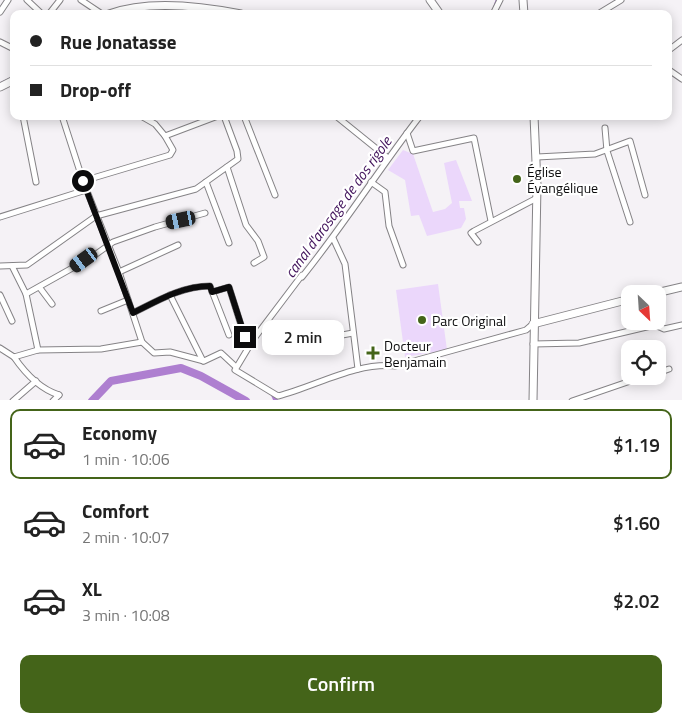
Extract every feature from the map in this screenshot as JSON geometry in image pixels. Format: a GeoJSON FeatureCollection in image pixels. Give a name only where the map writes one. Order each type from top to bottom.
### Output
{"type":"FeatureCollection","features":[{"type":"Feature","properties":{"kind":"street"},"geometry":{"type":"LineString","coordinates":[[0,12],[8,0]]}},
{"type":"Feature","properties":{"kind":"street"},"geometry":{"type":"LineString","coordinates":[[27,0],[38,10]]}},
{"type":"Feature","properties":{"kind":"street"},"geometry":{"type":"LineString","coordinates":[[81,0],[96,10]]}},
{"type":"Feature","properties":{"kind":"street"},"geometry":{"type":"LineString","coordinates":[[605,10],[621,0]]}},
{"type":"Feature","properties":{"kind":"street"},"geometry":{"type":"LineString","coordinates":[[130,10],[175,3],[217,10]]}},
{"type":"Feature","properties":{"kind":"street"},"geometry":{"type":"LineString","coordinates":[[672,48],[682,40]]}},
{"type":"Feature","properties":{"kind":"street"},"geometry":{"type":"LineString","coordinates":[[24,120],[36,182]]}},
{"type":"Feature","properties":{"kind":"street"},"geometry":{"type":"LineString","coordinates":[[63,120],[86,190],[119,272],[142,342],[154,353],[170,352],[204,361],[221,353],[236,370],[278,396],[358,369],[382,364],[396,366],[526,330],[533,324],[621,301]]}},
{"type":"Feature","properties":{"kind":"street"},"geometry":{"type":"LineString","coordinates":[[83,181],[170,155],[173,150],[165,136],[155,124],[148,120]]}},
{"type":"Feature","properties":{"kind":"street"},"geometry":{"type":"LineString","coordinates":[[165,136],[207,120]]}},
{"type":"Feature","properties":{"kind":"street"},"geometry":{"type":"LineString","coordinates":[[0,266],[23,265],[31,262],[96,216],[196,189],[238,159],[225,120]]}},
{"type":"Feature","properties":{"kind":"street"},"geometry":{"type":"LineString","coordinates":[[246,120],[275,195]]}},
{"type":"Feature","properties":{"kind":"street"},"geometry":{"type":"LineString","coordinates":[[341,120],[388,158]]}},
{"type":"Feature","properties":{"kind":"street"},"geometry":{"type":"LineString","coordinates":[[236,370],[248,347],[302,275],[302,277],[333,238],[388,158],[417,120]]}},
{"type":"Feature","properties":{"kind":"street"},"geometry":{"type":"LineString","coordinates":[[534,120],[537,198],[533,324],[534,399]]}},
{"type":"Feature","properties":{"kind":"street"},"geometry":{"type":"LineString","coordinates":[[605,128],[607,151],[630,222]]}},
{"type":"Feature","properties":{"kind":"street"},"geometry":{"type":"LineString","coordinates":[[407,133],[413,151],[474,138],[491,221]]}},
{"type":"Feature","properties":{"kind":"street"},"geometry":{"type":"LineString","coordinates":[[537,157],[607,151],[630,141],[645,195]]}},
{"type":"Feature","properties":{"kind":"street"},"geometry":{"type":"LineString","coordinates":[[227,167],[246,225],[258,241],[264,258],[254,263]]}},
{"type":"Feature","properties":{"kind":"street"},"geometry":{"type":"LineString","coordinates":[[206,182],[229,243]]}},
{"type":"Feature","properties":{"kind":"street"},"geometry":{"type":"LineString","coordinates":[[371,182],[385,192],[389,226],[403,264]]}},
{"type":"Feature","properties":{"kind":"street"},"geometry":{"type":"LineString","coordinates":[[0,217],[86,190]]}},
{"type":"Feature","properties":{"kind":"street"},"geometry":{"type":"LineString","coordinates":[[478,242],[471,233],[537,198]]}},
{"type":"Feature","properties":{"kind":"street"},"geometry":{"type":"LineString","coordinates":[[26,294],[40,288],[92,257],[108,244],[160,225],[205,213]]}},
{"type":"Feature","properties":{"kind":"street"},"geometry":{"type":"LineString","coordinates":[[333,238],[345,264],[358,369]]}},
{"type":"Feature","properties":{"kind":"street"},"geometry":{"type":"LineString","coordinates":[[119,272],[141,264],[148,258],[178,245]]}},
{"type":"Feature","properties":{"kind":"street"},"geometry":{"type":"LineString","coordinates":[[12,266],[26,294],[38,350]]}},
{"type":"Feature","properties":{"kind":"street"},"geometry":{"type":"LineString","coordinates":[[133,313],[170,295],[197,286],[210,286],[229,335]]}},
{"type":"Feature","properties":{"kind":"street"},"geometry":{"type":"LineString","coordinates":[[212,292],[229,287],[248,347]]}},
{"type":"Feature","properties":{"kind":"street"},"geometry":{"type":"LineString","coordinates":[[666,291],[682,287]]}},
{"type":"Feature","properties":{"kind":"street"},"geometry":{"type":"LineString","coordinates":[[40,288],[52,304]]}},
{"type":"Feature","properties":{"kind":"street"},"geometry":{"type":"LineString","coordinates":[[0,295],[12,321]]}},
{"type":"Feature","properties":{"kind":"street"},"geometry":{"type":"LineString","coordinates":[[170,295],[204,361]]}},
{"type":"Feature","properties":{"kind":"street"},"geometry":{"type":"LineString","coordinates":[[101,311],[128,300]]}},
{"type":"Feature","properties":{"kind":"street"},"geometry":{"type":"LineString","coordinates":[[534,344],[579,343],[655,325],[664,329],[682,325]]}},
{"type":"Feature","properties":{"kind":"street"},"geometry":{"type":"LineString","coordinates":[[299,342],[353,333]]}},
{"type":"Feature","properties":{"kind":"street"},"geometry":{"type":"LineString","coordinates":[[14,357],[38,350],[101,349],[142,342]]}},
{"type":"Feature","properties":{"kind":"street"},"geometry":{"type":"LineString","coordinates":[[0,348],[14,357],[28,376],[36,380],[51,393],[59,395],[53,400]]}},
{"type":"Feature","properties":{"kind":"street"},"geometry":{"type":"LineString","coordinates":[[13,400],[36,380]]}},
{"type":"Feature","properties":{"kind":"street"},"geometry":{"type":"LineString","coordinates":[[572,400],[621,384]]}},
{"type":"Feature","properties":{"kind":"shaded area"},"geometry":{"type":"Polygon","coordinates":[[[403,150],[413,154],[433,212],[445,209],[452,203],[444,163],[456,160],[472,201],[459,201],[460,208],[464,208],[466,219],[461,228],[427,236],[419,215],[411,216],[405,180],[388,170],[403,150]]]}},
{"type":"Feature","properties":{"kind":"shaded area","name":"Parc Original"},"geometry":{"type":"Polygon","coordinates":[[[438,284],[447,350],[405,357],[396,290],[438,284]]]}},
{"type":"Feature","properties":{"kind":"waterway"},"geometry":{"type":"LineString","coordinates":[[494,6],[496,0]]}},
{"type":"Feature","properties":{"kind":"waterway"},"geometry":{"type":"LineString","coordinates":[[0,83],[10,78]]}},
{"type":"Feature","properties":{"kind":"waterway"},"geometry":{"type":"LineString","coordinates":[[93,400],[111,381],[181,368],[201,376],[244,400]]}},
{"type":"Feature","properties":{"kind":"waterway","name":"canal d'arosage de dos rigole"},"geometry":{"type":"LineString","coordinates":[[272,392],[276,400]]}},
{"type":"Feature","properties":{"kind":"place","name":"Église Évangélique"},"geometry":{"type":"Point","coordinates":[517,179]}},
{"type":"Feature","properties":{"kind":"place","name":"Parc Original"},"geometry":{"type":"Point","coordinates":[422,320]}},
{"type":"Feature","properties":{"kind":"place","name":"Docteur Benjamain"},"geometry":{"type":"Point","coordinates":[373,353]}},
{"type":"Feature","properties":{"kind":"route"},"geometry":{"type":"LineString","coordinates":[[83,181],[133,313],[170,295],[197,286],[210,286],[212,292],[229,287],[245,337]]}}]}
